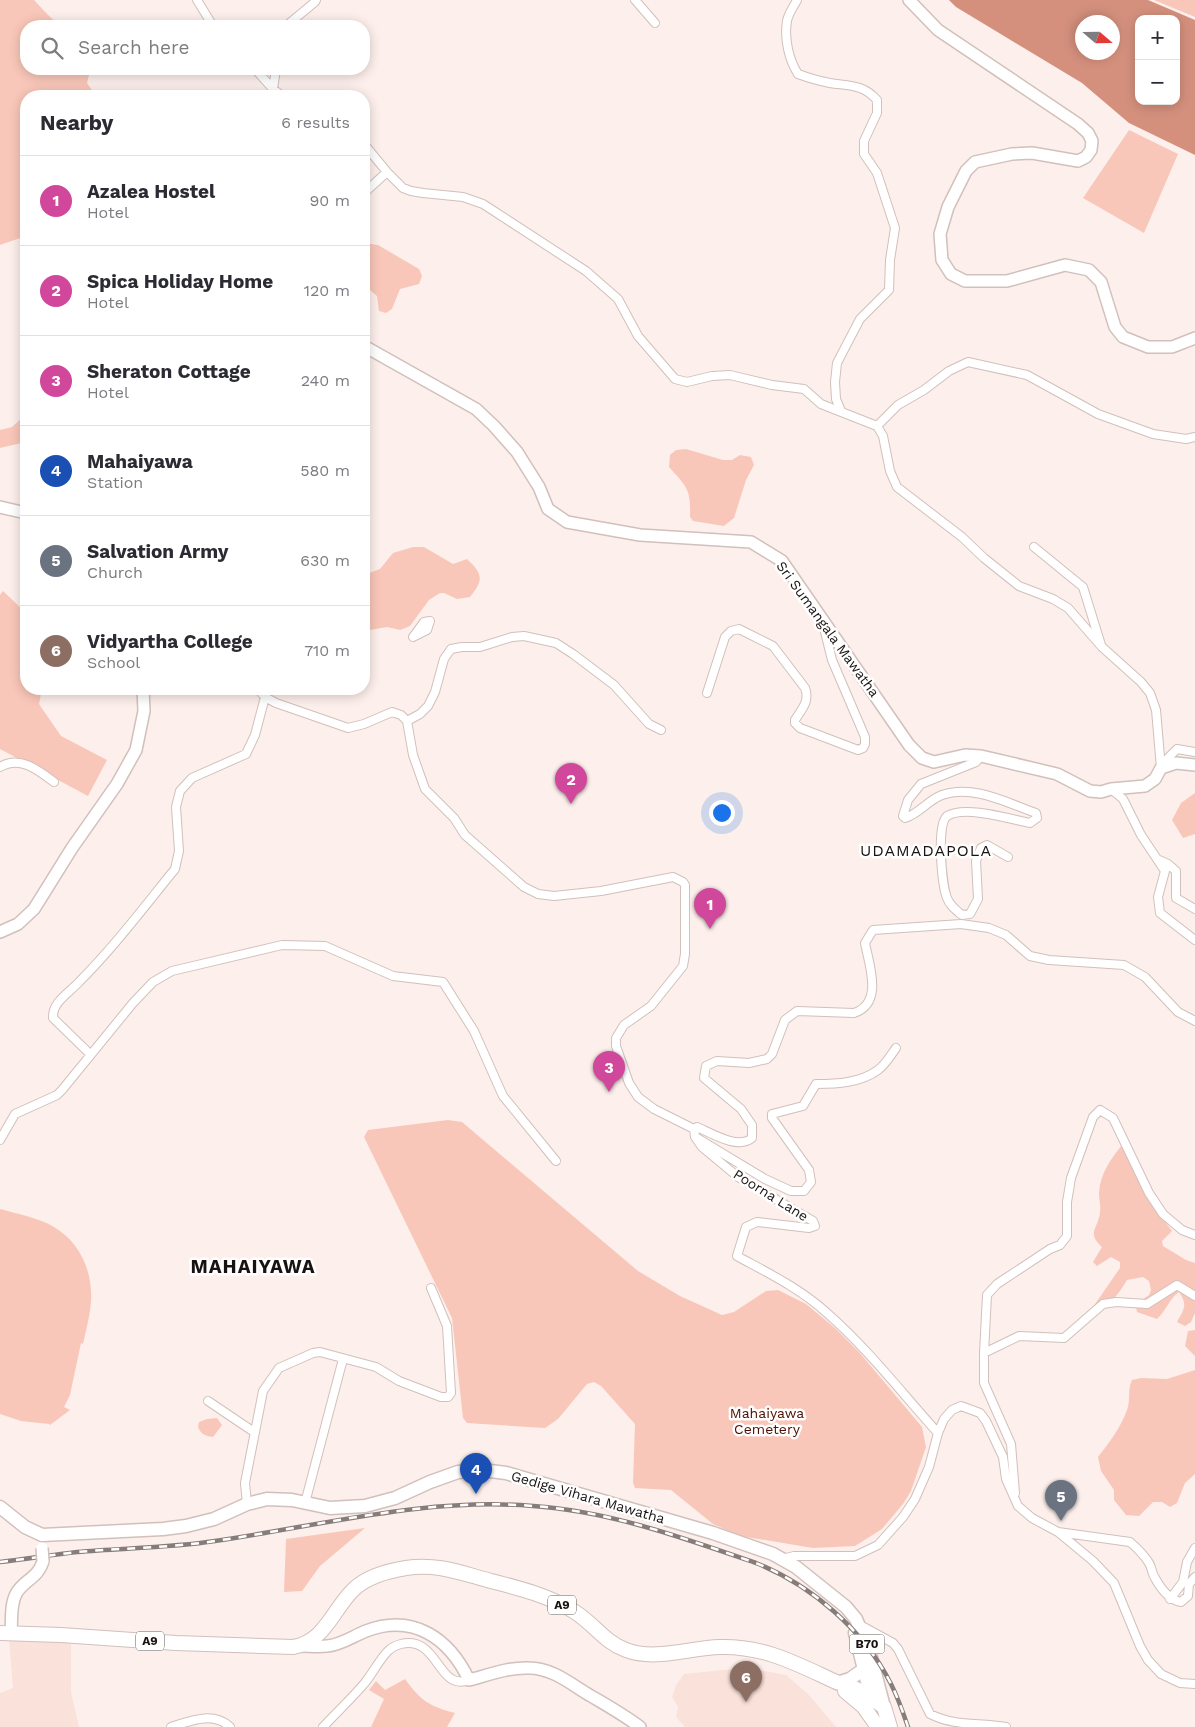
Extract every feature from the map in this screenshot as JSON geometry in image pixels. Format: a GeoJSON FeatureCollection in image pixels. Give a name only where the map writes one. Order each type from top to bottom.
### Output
{"type":"FeatureCollection","features":[{"type":"Feature","properties":{"kind":"highway","name":"A9"},"geometry":{"type":"LineString","coordinates":[[6,1634],[61,1634],[285,1648],[300,1646],[323,1630],[354,1588],[368,1579],[387,1572],[408,1568],[441,1567],[507,1585],[554,1601],[581,1616],[604,1638],[626,1651],[649,1655],[704,1648],[748,1648],[782,1657],[837,1683],[852,1687],[884,1706]]}},
{"type":"Feature","properties":{"kind":"highway","name":"A9"},"geometry":{"type":"LineString","coordinates":[[837,1683],[863,1706],[878,1727]]}},
{"type":"Feature","properties":{"kind":"highway"},"geometry":{"type":"LineString","coordinates":[[871,1698],[878,1727]]}},
{"type":"Feature","properties":{"kind":"highway"},"geometry":{"type":"LineString","coordinates":[[884,1706],[890,1727]]}},
{"type":"Feature","properties":{"kind":"main road","name":"Gedige Vihara Mawatha"},"geometry":{"type":"LineString","coordinates":[[42,1542],[186,1526],[214,1519],[247,1504],[267,1499],[339,1508],[365,1506],[395,1498],[458,1472],[473,1470],[491,1471],[525,1477],[713,1533],[782,1559],[796,1567],[846,1606],[860,1625],[869,1650],[884,1706]]}},
{"type":"Feature","properties":{"kind":"main road"},"geometry":{"type":"LineString","coordinates":[[0,1507],[42,1542]]}},
{"type":"Feature","properties":{"kind":"main road","name":"Gedige Vihara Mawatha"},"geometry":{"type":"LineString","coordinates":[[829,1594],[851,1625],[857,1641],[871,1698]]}},
{"type":"Feature","properties":{"kind":"main road"},"geometry":{"type":"LineString","coordinates":[[837,1683],[850,1679],[864,1669]]}},
{"type":"Feature","properties":{"kind":"street"},"geometry":{"type":"LineString","coordinates":[[197,0],[210,20]]}},
{"type":"Feature","properties":{"kind":"street"},"geometry":{"type":"LineString","coordinates":[[293,20],[316,0]]}},
{"type":"Feature","properties":{"kind":"street"},"geometry":{"type":"LineString","coordinates":[[636,0],[655,23]]}},
{"type":"Feature","properties":{"kind":"street"},"geometry":{"type":"LineString","coordinates":[[797,0],[786,20],[788,47],[792,66],[798,74],[831,83],[852,85],[870,92],[877,100],[877,113],[864,142],[864,154],[878,173],[895,228],[890,260],[889,290],[860,319],[838,363],[835,382],[836,399],[841,411]]}},
{"type":"Feature","properties":{"kind":"street"},"geometry":{"type":"LineString","coordinates":[[909,0],[938,30],[1078,124],[1088,133],[1092,141],[1091,150],[1086,157],[1078,161],[1032,154],[1012,154],[975,162],[966,171],[948,207],[940,234],[942,260],[951,274],[964,281],[1007,281],[1065,265],[1089,270],[1101,282],[1116,327],[1123,337],[1148,347],[1172,347],[1195,338]]}},
{"type":"Feature","properties":{"kind":"street"},"geometry":{"type":"LineString","coordinates":[[260,75],[273,89]]}},
{"type":"Feature","properties":{"kind":"street"},"geometry":{"type":"LineString","coordinates":[[273,89],[275,75]]}},
{"type":"Feature","properties":{"kind":"street"},"geometry":{"type":"LineString","coordinates":[[370,151],[403,188],[411,192],[463,197],[483,204],[586,271],[618,299],[638,336],[675,379],[687,382],[712,376],[730,375],[772,385],[804,389],[821,404],[877,426],[883,436],[890,471],[897,486],[962,537],[984,558],[1019,586],[1068,608],[1102,647],[1141,682],[1150,693],[1156,710],[1161,768]]}},
{"type":"Feature","properties":{"kind":"street"},"geometry":{"type":"LineString","coordinates":[[370,188],[387,172]]}},
{"type":"Feature","properties":{"kind":"street","name":"Sri Sumangala Mawatha"},"geometry":{"type":"LineString","coordinates":[[370,349],[476,410],[494,426],[517,452],[539,487],[548,509],[567,522],[640,535],[751,542],[782,561],[909,744],[922,758],[934,762],[966,756],[981,756],[1057,774],[1090,791],[1101,792],[1111,789],[1145,786],[1155,779],[1161,768]]}},
{"type":"Feature","properties":{"kind":"street"},"geometry":{"type":"LineString","coordinates":[[877,426],[898,405],[924,390],[949,371],[968,362],[1027,374],[1098,414],[1153,434],[1186,439],[1195,437]]}},
{"type":"Feature","properties":{"kind":"street"},"geometry":{"type":"LineString","coordinates":[[0,507],[20,512]]}},
{"type":"Feature","properties":{"kind":"street"},"geometry":{"type":"LineString","coordinates":[[1034,547],[1083,587],[1102,647]]}},
{"type":"Feature","properties":{"kind":"street"},"geometry":{"type":"LineString","coordinates":[[708,693],[725,637],[731,631],[739,629],[773,646],[805,688],[807,701],[795,720],[795,724],[800,728],[858,750],[863,748],[865,737],[832,660],[821,617]]}},
{"type":"Feature","properties":{"kind":"street"},"geometry":{"type":"LineString","coordinates":[[407,720],[420,714],[428,706],[436,692],[444,659],[451,650],[462,647],[480,647],[512,637],[524,636],[556,642],[614,685],[648,724],[661,730]]}},
{"type":"Feature","properties":{"kind":"street"},"geometry":{"type":"LineString","coordinates":[[0,932],[18,924],[34,908],[72,848],[118,784],[136,750],[144,711],[143,695]]}},
{"type":"Feature","properties":{"kind":"street"},"geometry":{"type":"LineString","coordinates":[[90,1054],[53,1018],[56,1004],[92,968],[175,869],[179,851],[176,807],[180,791],[192,778],[246,754],[255,736],[265,697],[276,703],[348,728],[364,724],[392,712],[401,715],[407,720],[414,754],[425,789],[454,818],[466,835],[524,887],[538,894],[554,896],[601,891],[673,877],[682,882],[685,885],[685,954],[683,966],[651,1006],[624,1025],[616,1038],[616,1046],[629,1084],[638,1097],[765,1179],[791,1191],[804,1191],[811,1182],[809,1170],[772,1118],[772,1114],[803,1106],[816,1084],[842,1084],[879,1070],[896,1048]]}},
{"type":"Feature","properties":{"kind":"street"},"geometry":{"type":"LineString","coordinates":[[1161,768],[1177,749],[1195,752]]}},
{"type":"Feature","properties":{"kind":"street"},"geometry":{"type":"LineString","coordinates":[[981,756],[976,762],[921,784],[908,800],[903,816],[905,818],[912,816],[940,796],[959,791],[982,794],[1036,813],[1037,818],[1030,823],[974,812],[959,812],[948,816],[944,820],[940,833],[944,884],[948,899],[954,909],[962,915],[970,914],[978,899],[976,861],[981,848],[987,845],[1008,857]]}},
{"type":"Feature","properties":{"kind":"street"},"geometry":{"type":"LineString","coordinates":[[0,767],[16,761],[40,771],[54,782]]}},
{"type":"Feature","properties":{"kind":"street"},"geometry":{"type":"LineString","coordinates":[[1161,768],[1176,763],[1195,765]]}},
{"type":"Feature","properties":{"kind":"street"},"geometry":{"type":"LineString","coordinates":[[1111,789],[1123,799],[1141,835],[1165,871],[1158,897],[1160,913],[1195,940]]}},
{"type":"Feature","properties":{"kind":"street"},"geometry":{"type":"LineString","coordinates":[[1158,860],[1168,864],[1176,871],[1176,898],[1195,909]]}},
{"type":"Feature","properties":{"kind":"street"},"geometry":{"type":"LineString","coordinates":[[694,1133],[697,1127],[733,1142],[752,1138],[752,1124],[741,1109],[704,1078],[706,1066],[717,1061],[749,1063],[767,1059],[772,1054],[784,1020],[797,1011],[854,1013],[862,1010],[867,1005],[873,986],[865,943],[873,930],[961,924],[990,928],[1006,935],[1030,956],[1049,960],[1124,965],[1145,977],[1178,1012],[1195,1021]]}},
{"type":"Feature","properties":{"kind":"street"},"geometry":{"type":"LineString","coordinates":[[0,1140],[15,1114],[57,1095],[153,982],[172,971],[282,945],[325,946],[393,976],[443,982],[474,1031],[503,1096],[556,1161]]}},
{"type":"Feature","properties":{"kind":"street"},"geometry":{"type":"LineString","coordinates":[[1195,1235],[1182,1230],[1163,1214],[1149,1193],[1113,1118],[1100,1110],[1093,1117],[1071,1178],[1067,1202],[1067,1236],[1060,1245],[1050,1249],[997,1284],[988,1295],[984,1353],[984,1383],[1011,1444],[1018,1506],[1032,1518],[1058,1532],[1093,1561],[1114,1583],[1140,1646],[1148,1660],[1161,1674],[1180,1683],[1195,1684]]}},
{"type":"Feature","properties":{"kind":"street","name":"Poorna Lane"},"geometry":{"type":"LineString","coordinates":[[694,1133],[702,1147],[738,1177],[813,1221],[816,1226],[809,1228],[756,1222],[746,1227],[737,1256],[794,1288],[827,1312],[868,1353],[938,1433]]}},
{"type":"Feature","properties":{"kind":"street"},"geometry":{"type":"LineString","coordinates":[[984,1353],[1019,1336],[1064,1338],[1103,1304],[1116,1302],[1147,1304],[1177,1285],[1195,1296]]}},
{"type":"Feature","properties":{"kind":"street"},"geometry":{"type":"LineString","coordinates":[[247,1504],[245,1483],[262,1390],[279,1368],[313,1353],[320,1352],[376,1367],[399,1381],[441,1397],[448,1397],[451,1393],[447,1326],[431,1288]]}},
{"type":"Feature","properties":{"kind":"street"},"geometry":{"type":"LineString","coordinates":[[305,1503],[343,1359]]}},
{"type":"Feature","properties":{"kind":"street"},"geometry":{"type":"LineString","coordinates":[[208,1401],[254,1432]]}},
{"type":"Feature","properties":{"kind":"street"},"geometry":{"type":"LineString","coordinates":[[782,1559],[794,1556],[855,1556],[878,1544],[903,1517],[915,1500],[929,1467],[938,1433],[944,1419],[952,1410],[961,1406],[980,1413],[999,1444],[1003,1456],[1006,1480],[1016,1498]]}},
{"type":"Feature","properties":{"kind":"street"},"geometry":{"type":"LineString","coordinates":[[1058,1532],[1130,1542],[1150,1564],[1155,1578],[1170,1599],[1181,1602],[1184,1600],[1188,1596],[1189,1584],[1195,1578]]}},
{"type":"Feature","properties":{"kind":"street"},"geometry":{"type":"LineString","coordinates":[[6,1634],[15,1596],[20,1588],[39,1572],[43,1561],[42,1542]]}},
{"type":"Feature","properties":{"kind":"street"},"geometry":{"type":"LineString","coordinates":[[1170,1599],[1183,1582],[1187,1562],[1195,1548]]}},
{"type":"Feature","properties":{"kind":"street"},"geometry":{"type":"LineString","coordinates":[[860,1625],[893,1643],[898,1649],[930,1714],[939,1720],[954,1724],[1006,1727]]}},
{"type":"Feature","properties":{"kind":"street"},"geometry":{"type":"LineString","coordinates":[[300,1646],[326,1646],[340,1643],[367,1631],[394,1626],[409,1627],[429,1633],[442,1643],[454,1656],[468,1680]]}},
{"type":"Feature","properties":{"kind":"street"},"geometry":{"type":"LineString","coordinates":[[323,1727],[364,1684],[388,1650],[399,1644],[412,1643],[421,1645],[428,1650],[451,1679],[460,1682],[512,1669],[539,1669],[561,1677],[621,1712],[640,1727]]}},
{"type":"Feature","properties":{"kind":"street"},"geometry":{"type":"LineString","coordinates":[[171,1727],[206,1718],[218,1720],[230,1727]]}},
{"type":"Feature","properties":{"kind":"shaded area"},"geometry":{"type":"Polygon","coordinates":[[[949,0],[1148,0],[1195,20],[1195,155],[1129,123],[1082,83],[956,7],[949,0]]]}},
{"type":"Feature","properties":{"kind":"shaded area"},"geometry":{"type":"Polygon","coordinates":[[[9,1639],[71,1640],[71,1693],[79,1727],[0,1727],[0,1693],[13,1688],[9,1639]]]}},
{"type":"Feature","properties":{"kind":"shaded area"},"geometry":{"type":"Polygon","coordinates":[[[733,1669],[758,1670],[786,1675],[809,1695],[836,1727],[685,1727],[676,1717],[678,1707],[672,1697],[676,1685],[684,1674],[733,1669]]]}},
{"type":"Feature","properties":{"kind":"green space"},"geometry":{"type":"Polygon","coordinates":[[[0,0],[34,0],[54,20],[20,20],[20,75],[89,75],[87,83],[92,90],[20,90],[20,238],[0,245],[0,0]]]}},
{"type":"Feature","properties":{"kind":"green space"},"geometry":{"type":"Polygon","coordinates":[[[1154,0],[1195,0],[1195,17],[1154,0]]]}},
{"type":"Feature","properties":{"kind":"green space"},"geometry":{"type":"Polygon","coordinates":[[[1129,130],[1178,154],[1144,233],[1083,198],[1129,130]]]}},
{"type":"Feature","properties":{"kind":"green space"},"geometry":{"type":"Polygon","coordinates":[[[370,244],[378,245],[419,269],[422,276],[419,284],[400,289],[392,309],[386,313],[379,311],[377,296],[370,290],[370,244]]]}},
{"type":"Feature","properties":{"kind":"green space"},"geometry":{"type":"Polygon","coordinates":[[[20,420],[20,443],[0,448],[0,430],[12,427],[20,420]]]}},
{"type":"Feature","properties":{"kind":"green space"},"geometry":{"type":"Polygon","coordinates":[[[686,449],[723,460],[732,460],[740,455],[751,457],[754,465],[746,480],[734,518],[724,526],[693,521],[690,517],[690,500],[687,489],[669,467],[670,455],[676,450],[686,449]]]}},
{"type":"Feature","properties":{"kind":"green space"},"geometry":{"type":"Polygon","coordinates":[[[413,547],[424,547],[453,564],[467,559],[479,573],[478,586],[470,597],[457,599],[440,593],[429,600],[410,626],[400,630],[387,627],[370,630],[370,573],[380,569],[393,553],[413,547]]]}},
{"type":"Feature","properties":{"kind":"green space"},"geometry":{"type":"Polygon","coordinates":[[[3,591],[20,607],[20,695],[41,695],[39,704],[61,736],[107,760],[88,796],[0,749],[0,595],[3,591]]]}},
{"type":"Feature","properties":{"kind":"green space"},"geometry":{"type":"Polygon","coordinates":[[[1195,793],[1195,834],[1183,838],[1172,820],[1181,803],[1195,793]]]}},
{"type":"Feature","properties":{"kind":"green space","name":"Mahaiyawa Cemetery"},"geometry":{"type":"Polygon","coordinates":[[[448,1120],[462,1122],[638,1271],[680,1296],[722,1315],[734,1312],[766,1291],[778,1290],[806,1304],[835,1328],[859,1352],[922,1427],[926,1447],[911,1491],[903,1504],[882,1529],[855,1546],[813,1548],[740,1536],[713,1524],[671,1490],[635,1488],[633,1483],[635,1424],[601,1386],[594,1382],[587,1384],[558,1419],[545,1428],[467,1423],[463,1418],[452,1318],[364,1137],[368,1130],[448,1120]]]}},
{"type":"Feature","properties":{"kind":"green space"},"geometry":{"type":"Polygon","coordinates":[[[1123,1144],[1144,1193],[1172,1231],[1162,1241],[1163,1246],[1186,1260],[1195,1263],[1195,1313],[1191,1322],[1185,1326],[1177,1322],[1184,1307],[1179,1292],[1172,1298],[1157,1319],[1137,1312],[1136,1307],[1139,1302],[1149,1295],[1151,1290],[1149,1281],[1143,1277],[1127,1280],[1110,1301],[1096,1310],[1093,1307],[1120,1268],[1120,1262],[1111,1257],[1097,1266],[1093,1262],[1102,1247],[1097,1242],[1094,1234],[1100,1212],[1099,1193],[1101,1179],[1110,1161],[1123,1144]]]}},
{"type":"Feature","properties":{"kind":"green space"},"geometry":{"type":"Polygon","coordinates":[[[0,1209],[42,1221],[63,1234],[78,1250],[90,1280],[91,1302],[88,1323],[83,1344],[81,1343],[70,1395],[64,1407],[70,1410],[50,1425],[21,1421],[0,1414],[0,1209]]]}},
{"type":"Feature","properties":{"kind":"green space"},"geometry":{"type":"Polygon","coordinates":[[[1195,1330],[1195,1356],[1185,1346],[1188,1331],[1195,1330]]]}},
{"type":"Feature","properties":{"kind":"green space"},"geometry":{"type":"Polygon","coordinates":[[[1195,1370],[1195,1474],[1185,1483],[1177,1503],[1170,1507],[1162,1502],[1153,1502],[1139,1516],[1126,1515],[1114,1500],[1114,1490],[1101,1471],[1098,1457],[1121,1423],[1128,1406],[1132,1380],[1141,1378],[1167,1379],[1195,1370]]]}},
{"type":"Feature","properties":{"kind":"green space"},"geometry":{"type":"Polygon","coordinates":[[[217,1418],[222,1425],[213,1437],[200,1431],[198,1427],[199,1422],[217,1418]]]}},
{"type":"Feature","properties":{"kind":"green space"},"geometry":{"type":"Polygon","coordinates":[[[365,1528],[320,1566],[302,1591],[284,1592],[286,1539],[365,1528]]]}},
{"type":"Feature","properties":{"kind":"green space"},"geometry":{"type":"Polygon","coordinates":[[[405,1679],[426,1702],[455,1713],[447,1727],[371,1727],[384,1699],[369,1690],[376,1681],[385,1690],[405,1679]]]}},
{"type":"Feature","properties":{"kind":"railway"},"geometry":{"type":"LineString","coordinates":[[0,1562],[77,1552],[198,1543],[413,1509],[493,1504],[533,1506],[590,1514],[646,1527],[756,1563],[776,1572],[816,1597],[851,1628],[880,1664],[891,1684],[908,1727]]}},
{"type":"Feature","properties":{"kind":"place","name":"Spica Holiday Home"},"geometry":{"type":"Point","coordinates":[571,804]}},
{"type":"Feature","properties":{"kind":"place","name":"Azalea Hostel"},"geometry":{"type":"Point","coordinates":[710,929]}},
{"type":"Feature","properties":{"kind":"place","name":"Sheraton Cottage"},"geometry":{"type":"Point","coordinates":[609,1092]}},
{"type":"Feature","properties":{"kind":"place","name":"Mahaiyawa"},"geometry":{"type":"Point","coordinates":[476,1494]}},
{"type":"Feature","properties":{"kind":"place","name":"Salvation Army"},"geometry":{"type":"Point","coordinates":[1061,1521]}},
{"type":"Feature","properties":{"kind":"place","name":"Vidyartha College"},"geometry":{"type":"Point","coordinates":[746,1702]}},
{"type":"Feature","properties":{"kind":"district","name":"UDAMADAPOLA"},"geometry":{"type":"Point","coordinates":[926,850]}},
{"type":"Feature","properties":{"kind":"district","name":"MAHAIYAWA"},"geometry":{"type":"Point","coordinates":[253,1266]}}]}
